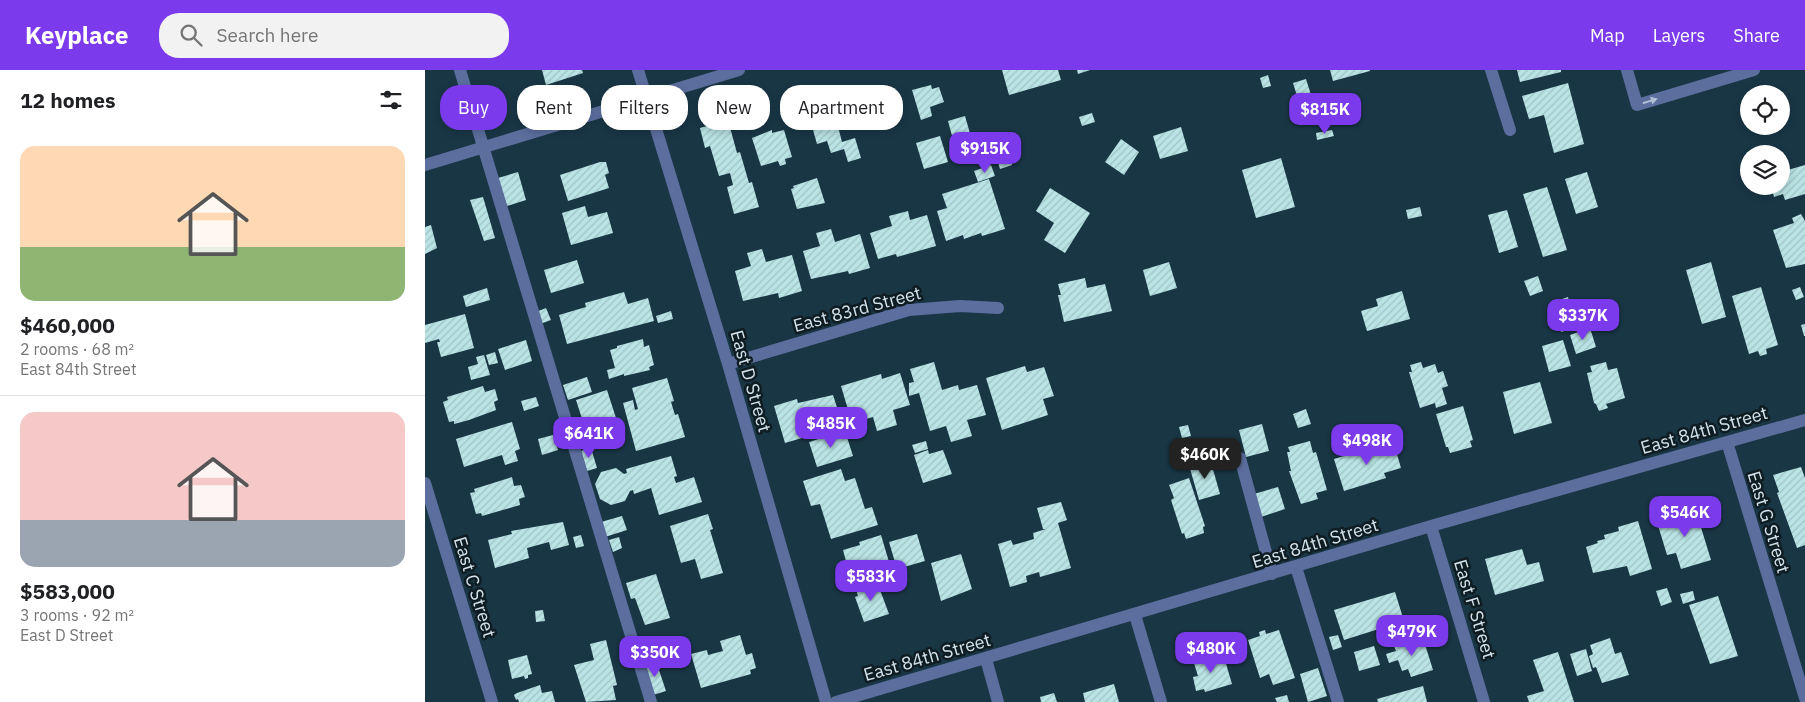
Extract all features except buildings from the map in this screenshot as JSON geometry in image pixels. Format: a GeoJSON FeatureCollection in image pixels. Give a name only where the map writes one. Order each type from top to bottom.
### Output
{"type":"FeatureCollection","features":[{"type":"Feature","properties":{"kind":"street"},"geometry":{"type":"LineString","coordinates":[[460,70],[651,702]]}},
{"type":"Feature","properties":{"kind":"street","name":"East D Street"},"geometry":{"type":"LineString","coordinates":[[638,70],[643,85]]}},
{"type":"Feature","properties":{"kind":"street"},"geometry":{"type":"LineString","coordinates":[[688,85],[739,70]]}},
{"type":"Feature","properties":{"kind":"street"},"geometry":{"type":"LineString","coordinates":[[1491,70],[1510,130]]}},
{"type":"Feature","properties":{"kind":"street"},"geometry":{"type":"LineString","coordinates":[[1627,70],[1637,105],[1750,70]]}},
{"type":"Feature","properties":{"kind":"street"},"geometry":{"type":"LineString","coordinates":[[425,165],[601,111]]}},
{"type":"Feature","properties":{"kind":"street","name":"East D Street"},"geometry":{"type":"LineString","coordinates":[[657,130],[728,364],[826,702]]}},
{"type":"Feature","properties":{"kind":"street","name":"East 83rd Street"},"geometry":{"type":"LineString","coordinates":[[728,364],[909,310],[960,306],[998,308]]}},
{"type":"Feature","properties":{"kind":"street","name":"East 84th Street"},"geometry":{"type":"LineString","coordinates":[[836,702],[1135,616],[1431,526],[1805,420]]}},
{"type":"Feature","properties":{"kind":"street","name":"East G Street"},"geometry":{"type":"LineString","coordinates":[[1727,442],[1805,698]]}},
{"type":"Feature","properties":{"kind":"street"},"geometry":{"type":"LineString","coordinates":[[1240,458],[1273,574]]}},
{"type":"Feature","properties":{"kind":"street","name":"East C Street"},"geometry":{"type":"LineString","coordinates":[[425,483],[492,702]]}},
{"type":"Feature","properties":{"kind":"street","name":"East F Street"},"geometry":{"type":"LineString","coordinates":[[1431,526],[1485,702]]}},
{"type":"Feature","properties":{"kind":"street"},"geometry":{"type":"LineString","coordinates":[[1296,567],[1338,702]]}},
{"type":"Feature","properties":{"kind":"street"},"geometry":{"type":"LineString","coordinates":[[1135,616],[1161,702]]}},
{"type":"Feature","properties":{"kind":"street"},"geometry":{"type":"LineString","coordinates":[[986,658],[998,702]]}}]}
